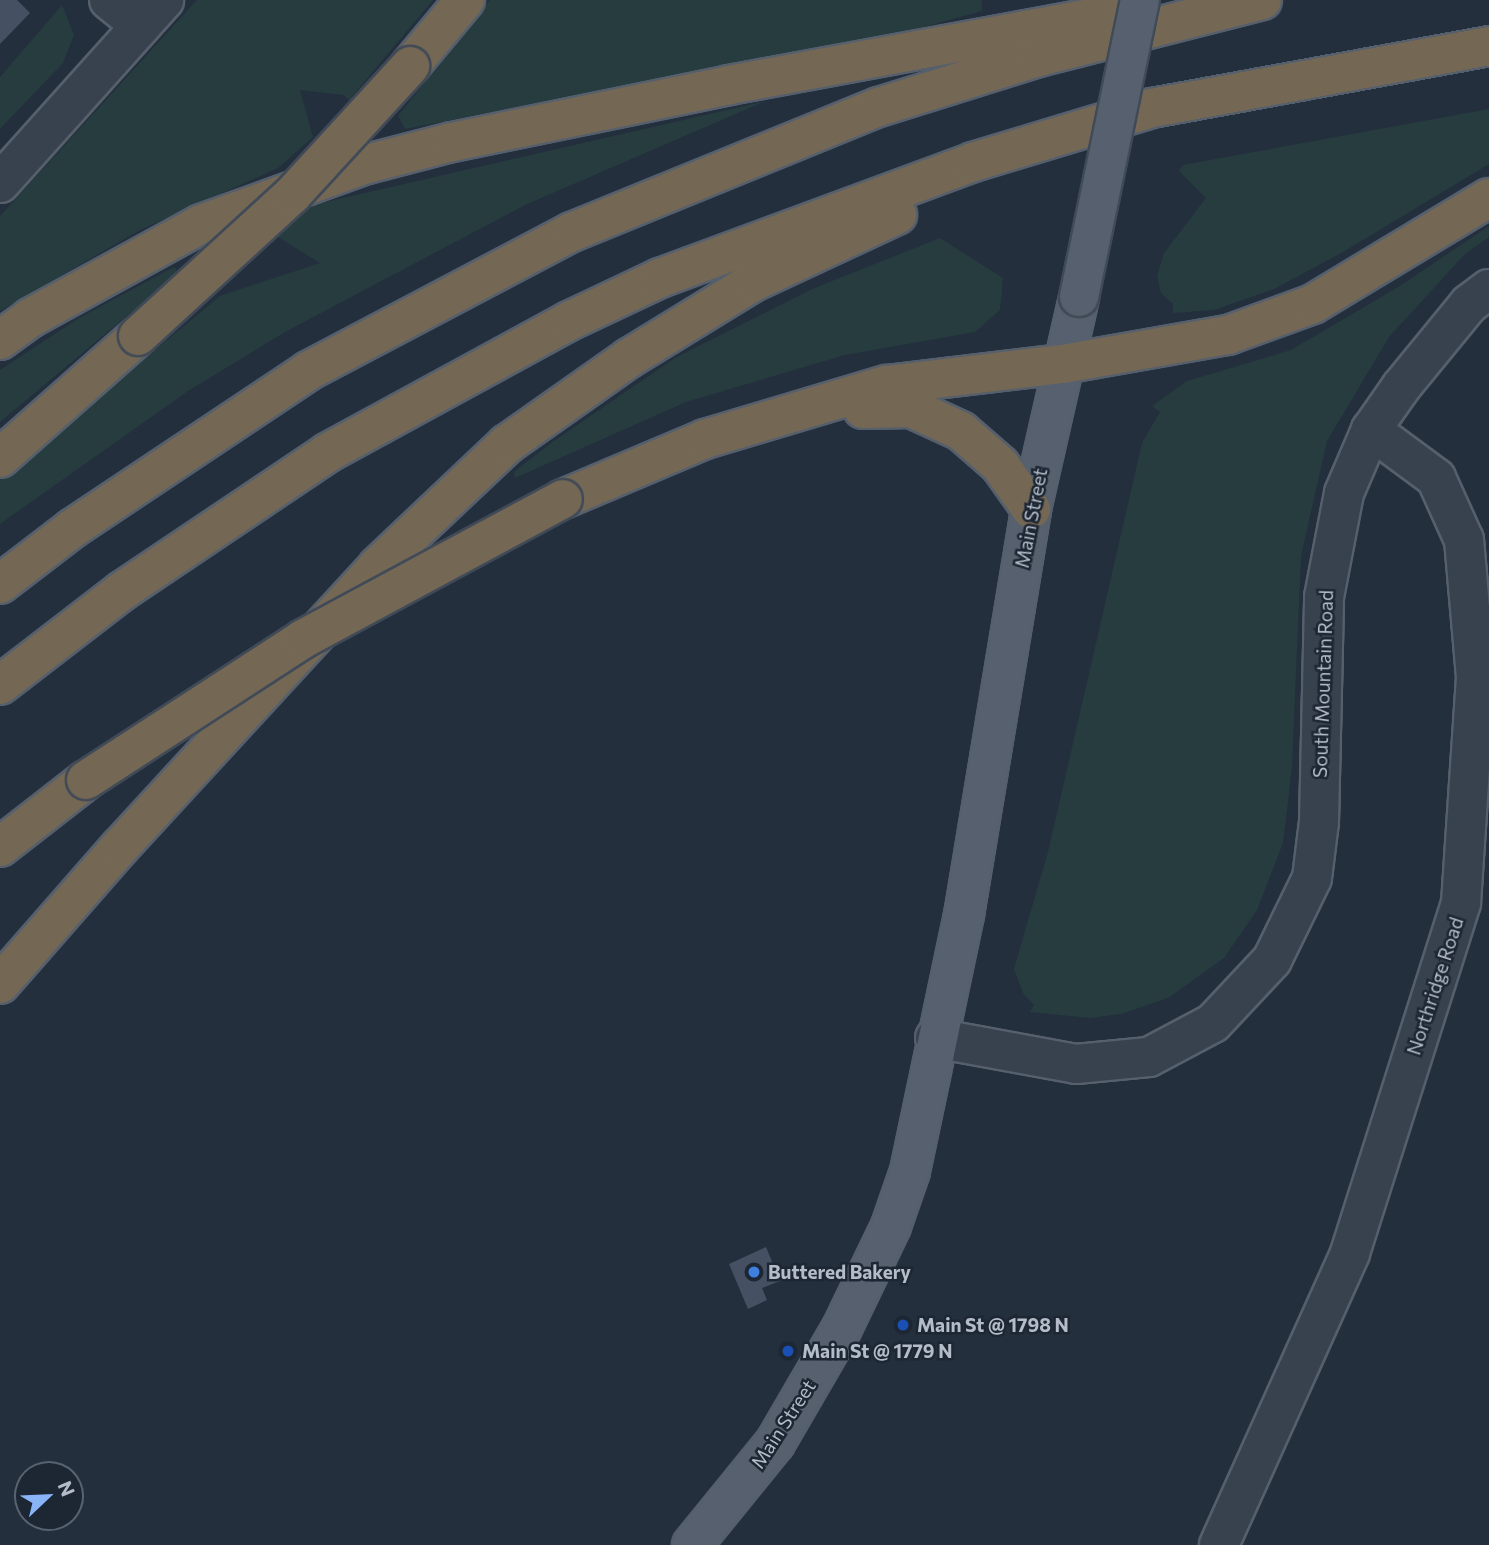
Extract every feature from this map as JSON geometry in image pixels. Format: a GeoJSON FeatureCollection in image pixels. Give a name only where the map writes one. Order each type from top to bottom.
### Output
{"type":"FeatureCollection","features":[{"type":"Feature","properties":{"kind":"highway"},"geometry":{"type":"LineString","coordinates":[[0,458],[292,195],[410,66],[465,0]]}},
{"type":"Feature","properties":{"kind":"highway"},"geometry":{"type":"LineString","coordinates":[[0,341],[30,318],[201,224],[367,164],[453,142],[729,85],[1202,0]]}},
{"type":"Feature","properties":{"kind":"highway"},"geometry":{"type":"LineString","coordinates":[[0,584],[73,528],[308,371],[572,232],[879,107],[1039,57],[1262,0]]}},
{"type":"Feature","properties":{"kind":"highway"},"geometry":{"type":"LineString","coordinates":[[0,685],[122,591],[327,453],[569,321],[660,278],[973,162],[1152,108],[1489,46]]}},
{"type":"Feature","properties":{"kind":"highway"},"geometry":{"type":"LineString","coordinates":[[0,985],[120,847],[379,566],[507,444],[563,403],[684,322],[812,251],[935,201],[1193,119],[1273,86]]}},
{"type":"Feature","properties":{"kind":"highway"},"geometry":{"type":"LineString","coordinates":[[0,847],[86,780],[303,639],[563,499],[705,439],[886,385],[1063,364],[1228,335],[1313,304],[1489,198]]}},
{"type":"Feature","properties":{"kind":"highway"},"geometry":{"type":"LineString","coordinates":[[802,410],[911,408],[961,431],[1000,465],[1031,509]]}},
{"type":"Feature","properties":{"kind":"main road","name":"Main Street"},"geometry":{"type":"LineString","coordinates":[[692,1545],[775,1443],[842,1328],[891,1226],[917,1136],[935,1038],[964,915],[1031,509],[1079,297],[1140,0]]}},
{"type":"Feature","properties":{"kind":"street"},"geometry":{"type":"LineString","coordinates":[[0,183],[152,13],[109,0]]}},
{"type":"Feature","properties":{"kind":"street","name":"South Mountain Road"},"geometry":{"type":"LineString","coordinates":[[935,1038],[1076,1064],[1149,1057],[1213,1023],[1272,960],[1312,878],[1319,822],[1324,597],[1343,493],[1371,430],[1469,304],[1489,289]]}},
{"type":"Feature","properties":{"kind":"street","name":"Northridge Road"},"geometry":{"type":"LineString","coordinates":[[1219,1545],[1350,1253],[1475,905],[1476,677],[1464,540],[1436,478],[1371,430]]}},
{"type":"Feature","properties":{"kind":"green space"},"geometry":{"type":"Polygon","coordinates":[[[197,0],[433,0],[349,100],[344,95],[300,90],[313,137],[278,168],[140,230],[0,311],[0,216],[197,0]]]}},
{"type":"Feature","properties":{"kind":"green space"},"geometry":{"type":"Polygon","coordinates":[[[490,0],[982,0],[982,11],[912,30],[405,129],[398,116],[490,0]]]}},
{"type":"Feature","properties":{"kind":"green space"},"geometry":{"type":"Polygon","coordinates":[[[62,5],[74,35],[63,63],[0,129],[0,77],[62,5]]]}},
{"type":"Feature","properties":{"kind":"green space"},"geometry":{"type":"Polygon","coordinates":[[[766,101],[525,205],[285,332],[188,391],[0,524],[0,479],[220,296],[320,263],[278,237],[308,206],[766,101]]]}},
{"type":"Feature","properties":{"kind":"green space"},"geometry":{"type":"Polygon","coordinates":[[[1489,109],[1489,164],[1343,252],[1274,289],[1214,310],[1173,313],[1173,304],[1161,293],[1157,276],[1164,253],[1206,198],[1179,171],[1183,165],[1489,109]]]}},
{"type":"Feature","properties":{"kind":"green space"},"geometry":{"type":"Polygon","coordinates":[[[1489,226],[1489,237],[1464,255],[1389,337],[1327,441],[1301,556],[1292,767],[1283,843],[1257,910],[1224,958],[1168,998],[1121,1014],[1090,1018],[1030,1012],[1034,1005],[1023,993],[1014,969],[1048,852],[1142,443],[1160,412],[1152,406],[1187,381],[1291,350],[1400,286],[1489,226]]]}},
{"type":"Feature","properties":{"kind":"green space"},"geometry":{"type":"Polygon","coordinates":[[[940,238],[1003,278],[1000,310],[975,332],[845,355],[686,402],[515,478],[514,472],[551,443],[675,358],[812,289],[940,238]]]}},
{"type":"Feature","properties":{"kind":"green space"},"geometry":{"type":"Polygon","coordinates":[[[174,267],[178,273],[0,422],[0,370],[79,318],[174,267]]]}},
{"type":"Feature","properties":{"kind":"building"},"geometry":{"type":"Polygon","coordinates":[[[0,0],[17,0],[30,13],[0,44],[0,0]]]}},
{"type":"Feature","properties":{"kind":"building","name":"Buttered Bakery"},"geometry":{"type":"Polygon","coordinates":[[[766,1247],[780,1281],[762,1288],[767,1300],[748,1309],[729,1264],[766,1247]]]}},
{"type":"Feature","properties":{"kind":"place","name":"Buttered Bakery"},"geometry":{"type":"Point","coordinates":[754,1272]}},
{"type":"Feature","properties":{"kind":"place","name":"Main St @ 1798 N"},"geometry":{"type":"Point","coordinates":[903,1325]}},
{"type":"Feature","properties":{"kind":"place","name":"Main St @ 1779 N"},"geometry":{"type":"Point","coordinates":[788,1351]}}]}
